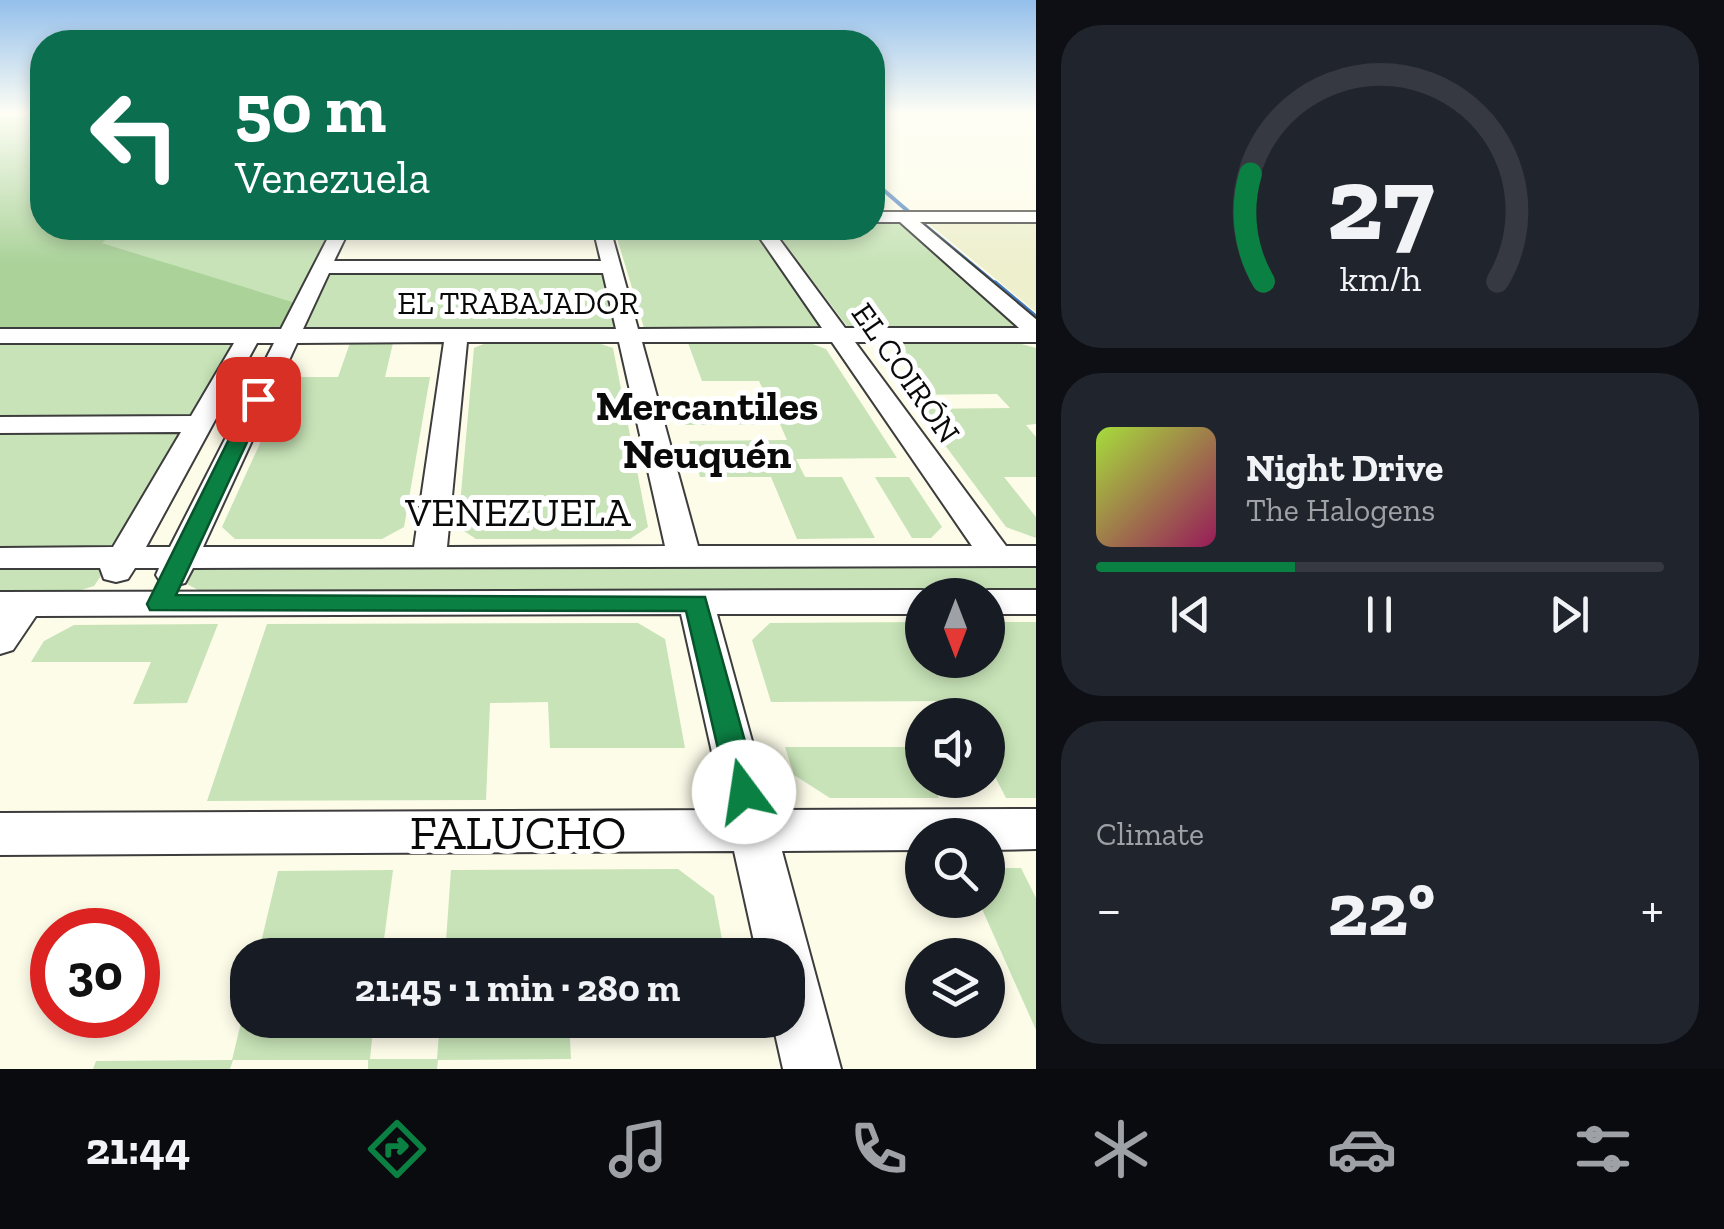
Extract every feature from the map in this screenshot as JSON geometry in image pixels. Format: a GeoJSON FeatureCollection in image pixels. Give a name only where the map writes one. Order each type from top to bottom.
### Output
{"type":"FeatureCollection","features":[{"type":"Feature","properties":{"kind":"street"},"geometry":{"type":"LineString","coordinates":[[885,217],[1036,216]]}},
{"type":"Feature","properties":{"kind":"street"},"geometry":{"type":"LineString","coordinates":[[904,217],[1036,333]]}},
{"type":"Feature","properties":{"kind":"street"},"geometry":{"type":"LineString","coordinates":[[159,604],[335,240]]}},
{"type":"Feature","properties":{"kind":"street"},"geometry":{"type":"LineString","coordinates":[[605,240],[684,557]]}},
{"type":"Feature","properties":{"kind":"street","name":"EL COIRÓN"},"geometry":{"type":"LineString","coordinates":[[771,240],[996,556]]}},
{"type":"Feature","properties":{"kind":"street"},"geometry":{"type":"LineString","coordinates":[[322,268],[612,267]]}},
{"type":"Feature","properties":{"kind":"street","name":"EL TRABAJADOR"},"geometry":{"type":"LineString","coordinates":[[0,336],[1036,333]]}},
{"type":"Feature","properties":{"kind":"street"},"geometry":{"type":"LineString","coordinates":[[429,557],[456,335]]}},
{"type":"Feature","properties":{"kind":"street"},"geometry":{"type":"LineString","coordinates":[[97,604],[250,336]]}},
{"type":"Feature","properties":{"kind":"street"},"geometry":{"type":"LineString","coordinates":[[0,425],[199,424]]}},
{"type":"Feature","properties":{"kind":"street","name":"VENEZUELA"},"geometry":{"type":"LineString","coordinates":[[0,558],[1036,556]]}},
{"type":"Feature","properties":{"kind":"street"},"geometry":{"type":"LineString","coordinates":[[696,602],[780,938]]}},
{"type":"Feature","properties":{"kind":"street"},"geometry":{"type":"LineString","coordinates":[[0,640],[12,604],[905,602]]}},
{"type":"Feature","properties":{"kind":"street"},"geometry":{"type":"LineString","coordinates":[[1005,602],[1036,602]]}},
{"type":"Feature","properties":{"kind":"street","name":"FALUCHO"},"geometry":{"type":"LineString","coordinates":[[0,834],[1036,830]]}},
{"type":"Feature","properties":{"kind":"street"},"geometry":{"type":"LineString","coordinates":[[804,1038],[812,1069]]}},
{"type":"Feature","properties":{"kind":"green space"},"geometry":{"type":"Polygon","coordinates":[[[0,164],[30,164],[30,240],[105,240],[102,243],[293,302],[280,327],[0,328],[0,164]]]}},
{"type":"Feature","properties":{"kind":"green space"},"geometry":{"type":"Polygon","coordinates":[[[885,220],[899,220],[1022,330],[850,330],[782,240],[885,240],[885,220]]]}},
{"type":"Feature","properties":{"kind":"green space"},"geometry":{"type":"Polygon","coordinates":[[[928,223],[1036,223],[1036,312],[928,223]]]}},
{"type":"Feature","properties":{"kind":"green space"},"geometry":{"type":"Polygon","coordinates":[[[105,240],[325,240],[293,302],[101,243],[105,240]]]}},
{"type":"Feature","properties":{"kind":"green space"},"geometry":{"type":"Polygon","coordinates":[[[618,240],[760,240],[823,330],[645,331],[618,240]]]}},
{"type":"Feature","properties":{"kind":"green space"},"geometry":{"type":"Polygon","coordinates":[[[329,272],[603,272],[615,330],[302,330],[329,272]]]}},
{"type":"Feature","properties":{"kind":"green space"},"geometry":{"type":"Polygon","coordinates":[[[238,339],[192,419],[0,420],[0,340],[238,339]]]}},
{"type":"Feature","properties":{"kind":"green space"},"geometry":{"type":"Polygon","coordinates":[[[350,343],[393,343],[385,377],[430,377],[404,527],[382,539],[235,539],[222,527],[290,377],[338,377],[350,343]]]}},
{"type":"Feature","properties":{"kind":"green space"},"geometry":{"type":"Polygon","coordinates":[[[486,343],[598,343],[613,348],[648,527],[630,539],[476,539],[458,527],[474,348],[486,343]]]}},
{"type":"Feature","properties":{"kind":"green space"},"geometry":{"type":"Polygon","coordinates":[[[688,343],[810,343],[826,349],[897,458],[796,459],[805,477],[842,477],[875,538],[797,539],[771,477],[700,477],[689,441],[787,440],[780,424],[684,425],[680,409],[772,408],[759,381],[702,381],[688,343]]]}},
{"type":"Feature","properties":{"kind":"green space"},"geometry":{"type":"Polygon","coordinates":[[[896,343],[1018,343],[1036,348],[1036,424],[1026,425],[1036,437],[1036,477],[1004,477],[1036,517],[1036,538],[1006,527],[918,409],[1010,408],[997,394],[907,395],[897,381],[926,380],[896,343]]]}},
{"type":"Feature","properties":{"kind":"green space"},"geometry":{"type":"Polygon","coordinates":[[[186,430],[117,548],[0,548],[0,431],[186,430]]]}},
{"type":"Feature","properties":{"kind":"green space"},"geometry":{"type":"Polygon","coordinates":[[[875,477],[909,477],[942,527],[931,538],[912,538],[875,477]]]}},
{"type":"Feature","properties":{"kind":"green space"},"geometry":{"type":"Polygon","coordinates":[[[98,563],[103,573],[94,586],[81,590],[0,590],[0,564],[98,563]]]}},
{"type":"Feature","properties":{"kind":"green space"},"geometry":{"type":"Polygon","coordinates":[[[1036,563],[1036,590],[1005,590],[1005,578],[905,578],[905,590],[198,590],[185,583],[196,566],[1036,563]]]}},
{"type":"Feature","properties":{"kind":"green space"},"geometry":{"type":"Polygon","coordinates":[[[905,622],[905,678],[1005,678],[1005,622],[1036,622],[1036,798],[1005,796],[1005,698],[771,702],[752,640],[770,623],[905,622]]]}},
{"type":"Feature","properties":{"kind":"green space"},"geometry":{"type":"Polygon","coordinates":[[[638,623],[665,639],[685,748],[550,748],[548,702],[490,703],[486,800],[207,801],[267,624],[638,623]]]}},
{"type":"Feature","properties":{"kind":"green space"},"geometry":{"type":"Polygon","coordinates":[[[218,624],[187,703],[133,704],[151,662],[31,662],[44,641],[74,625],[218,624]]]}},
{"type":"Feature","properties":{"kind":"green space"},"geometry":{"type":"Polygon","coordinates":[[[785,747],[905,747],[905,798],[830,798],[794,775],[785,747]]]}},
{"type":"Feature","properties":{"kind":"green space"},"geometry":{"type":"Polygon","coordinates":[[[1005,868],[1021,868],[1036,898],[1036,1030],[1005,961],[1005,938],[995,938],[986,918],[1005,918],[1005,868]]]}},
{"type":"Feature","properties":{"kind":"green space"},"geometry":{"type":"Polygon","coordinates":[[[678,869],[714,896],[722,938],[446,938],[451,870],[678,869]]]}},
{"type":"Feature","properties":{"kind":"green space"},"geometry":{"type":"Polygon","coordinates":[[[393,870],[384,938],[262,938],[278,871],[393,870]]]}},
{"type":"Feature","properties":{"kind":"green space"},"geometry":{"type":"Polygon","coordinates":[[[237,1038],[372,1038],[370,1059],[437,1059],[439,1038],[570,1038],[571,1059],[438,1060],[437,1069],[368,1069],[368,1060],[233,1060],[230,1069],[93,1069],[96,1061],[232,1060],[237,1038]]]}},
{"type":"Feature","properties":{"kind":"waterway"},"geometry":{"type":"LineString","coordinates":[[885,191],[909,212]]}},
{"type":"Feature","properties":{"kind":"waterway"},"geometry":{"type":"LineString","coordinates":[[909,212],[1036,212]]}},
{"type":"Feature","properties":{"kind":"waterway"},"geometry":{"type":"LineString","coordinates":[[917,219],[998,286]]}},
{"type":"Feature","properties":{"kind":"waterway"},"geometry":{"type":"LineString","coordinates":[[995,283],[1036,317]]}},
{"type":"Feature","properties":{"kind":"district","name":"Mercantiles Neuquén"},"geometry":{"type":"Point","coordinates":[707,429]}},
{"type":"Feature","properties":{"kind":"route"},"geometry":{"type":"LineString","coordinates":[[258,399],[159,604],[696,602],[744,792]]}}]}
